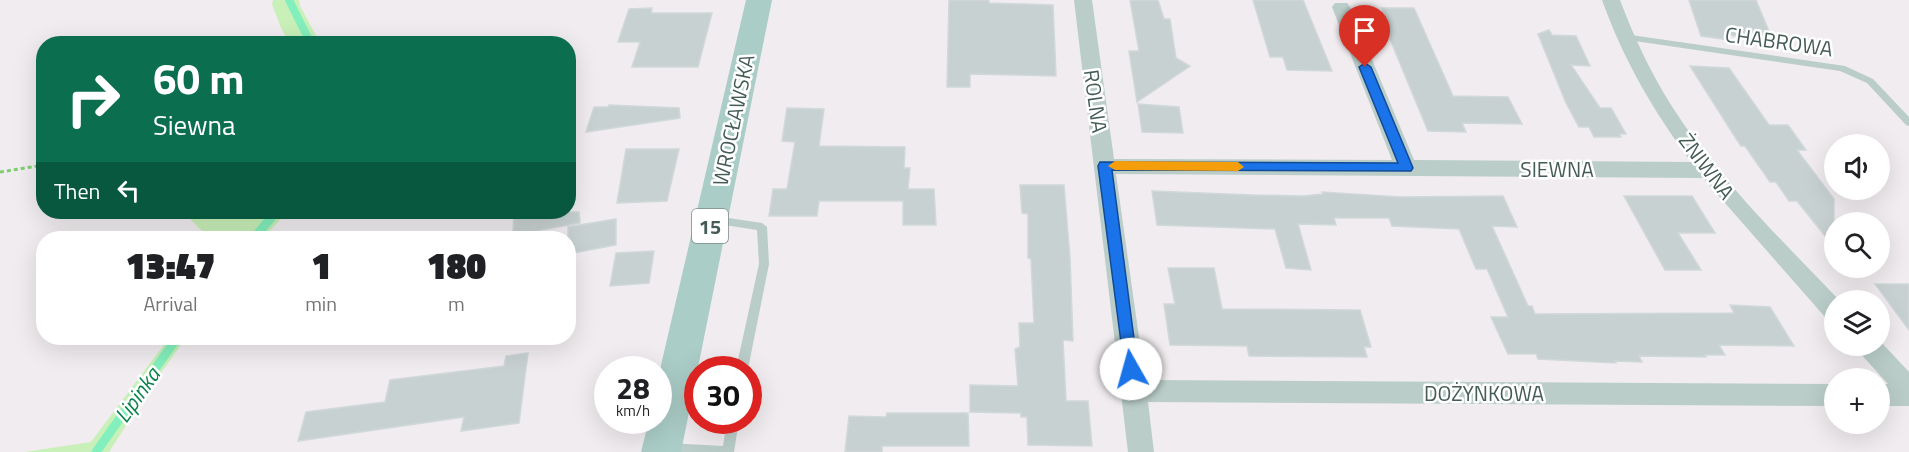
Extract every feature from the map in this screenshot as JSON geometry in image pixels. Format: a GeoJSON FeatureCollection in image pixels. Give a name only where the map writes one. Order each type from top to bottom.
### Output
{"type":"FeatureCollection","features":[{"type":"Feature","properties":{"kind":"main road","name":"WROCŁAWSKA"},"geometry":{"type":"LineString","coordinates":[[662,451],[759,0]]}},
{"type":"Feature","properties":{"kind":"street","name":"ROLNA"},"geometry":{"type":"LineString","coordinates":[[1083,0],[1141,452]]}},
{"type":"Feature","properties":{"kind":"street","name":"ŻNIWNA"},"geometry":{"type":"LineString","coordinates":[[1611,0],[1624,37],[1661,104],[1738,208],[1824,299]]}},
{"type":"Feature","properties":{"kind":"street"},"geometry":{"type":"LineString","coordinates":[[1341,7],[1406,168]]}},
{"type":"Feature","properties":{"kind":"street","name":"SIEWNA"},"geometry":{"type":"LineString","coordinates":[[1105,166],[1708,170]]}},
{"type":"Feature","properties":{"kind":"street"},"geometry":{"type":"LineString","coordinates":[[1878,356],[1909,389]]}},
{"type":"Feature","properties":{"kind":"street","name":"DOŻYNKOWA"},"geometry":{"type":"LineString","coordinates":[[1134,392],[1824,395]]}},
{"type":"Feature","properties":{"kind":"street"},"geometry":{"type":"LineString","coordinates":[[1890,395],[1909,395]]}},
{"type":"Feature","properties":{"kind":"lane","name":"CHABROWA"},"geometry":{"type":"LineString","coordinates":[[1624,37],[1842,68],[1858,73],[1870,81],[1909,123]]}},
{"type":"Feature","properties":{"kind":"lane"},"geometry":{"type":"LineString","coordinates":[[712,219],[762,227],[764,264],[745,356]]}},
{"type":"Feature","properties":{"kind":"lane"},"geometry":{"type":"LineString","coordinates":[[662,451],[727,452],[730,434]]}},
{"type":"Feature","properties":{"kind":"path"},"geometry":{"type":"LineString","coordinates":[[0,172],[36,166]]}},
{"type":"Feature","properties":{"kind":"green space"},"geometry":{"type":"Polygon","coordinates":[[[273,0],[299,0],[316,36],[286,36],[272,4],[273,0]]]}},
{"type":"Feature","properties":{"kind":"green space"},"geometry":{"type":"Polygon","coordinates":[[[190,219],[281,219],[269,231],[202,231],[190,219]]]}},
{"type":"Feature","properties":{"kind":"green space"},"geometry":{"type":"Polygon","coordinates":[[[164,345],[181,345],[109,452],[25,452],[91,442],[164,345]]]}},
{"type":"Feature","properties":{"kind":"building"},"geometry":{"type":"Polygon","coordinates":[[[949,0],[989,0],[989,3],[1053,5],[1056,76],[970,74],[970,87],[947,87],[949,0]]]}},
{"type":"Feature","properties":{"kind":"building"},"geometry":{"type":"Polygon","coordinates":[[[1130,0],[1158,0],[1164,19],[1170,19],[1176,58],[1190,66],[1137,102],[1129,51],[1139,51],[1130,0]]]}},
{"type":"Feature","properties":{"kind":"building"},"geometry":{"type":"Polygon","coordinates":[[[1253,0],[1303,0],[1332,71],[1287,70],[1283,57],[1270,57],[1253,0]]]}},
{"type":"Feature","properties":{"kind":"building"},"geometry":{"type":"Polygon","coordinates":[[[1689,0],[1756,0],[1773,41],[1728,35],[1730,40],[1701,36],[1689,0]]]}},
{"type":"Feature","properties":{"kind":"building"},"geometry":{"type":"Polygon","coordinates":[[[652,8],[651,13],[712,13],[698,67],[632,67],[640,42],[618,42],[629,9],[652,8]]]}},
{"type":"Feature","properties":{"kind":"building"},"geometry":{"type":"Polygon","coordinates":[[[1382,8],[1414,8],[1453,96],[1508,97],[1522,124],[1462,123],[1466,132],[1428,131],[1380,15],[1385,15],[1382,8]]]}},
{"type":"Feature","properties":{"kind":"building"},"geometry":{"type":"Polygon","coordinates":[[[1549,30],[1552,35],[1576,36],[1590,66],[1571,65],[1600,108],[1611,108],[1626,134],[1619,134],[1621,137],[1594,137],[1589,127],[1579,127],[1566,103],[1538,34],[1549,30]]]}},
{"type":"Feature","properties":{"kind":"building"},"geometry":{"type":"Polygon","coordinates":[[[1690,66],[1729,68],[1769,125],[1788,125],[1806,150],[1797,150],[1824,186],[1824,200],[1834,200],[1834,212],[1824,212],[1824,235],[1797,201],[1789,201],[1776,182],[1770,182],[1745,146],[1741,146],[1690,66]]]}},
{"type":"Feature","properties":{"kind":"building"},"geometry":{"type":"Polygon","coordinates":[[[1138,104],[1179,107],[1183,133],[1142,132],[1138,104]]]}},
{"type":"Feature","properties":{"kind":"building"},"geometry":{"type":"Polygon","coordinates":[[[609,105],[679,108],[680,118],[586,132],[594,107],[608,107],[609,105]]]}},
{"type":"Feature","properties":{"kind":"building"},"geometry":{"type":"Polygon","coordinates":[[[787,108],[824,109],[819,146],[905,147],[904,168],[910,168],[908,189],[934,189],[936,225],[903,225],[903,201],[819,201],[817,216],[769,216],[773,189],[787,189],[795,142],[782,141],[787,108]]]}},
{"type":"Feature","properties":{"kind":"building"},"geometry":{"type":"Polygon","coordinates":[[[626,149],[679,149],[667,201],[617,203],[626,149]]]}},
{"type":"Feature","properties":{"kind":"building"},"geometry":{"type":"Polygon","coordinates":[[[1020,185],[1064,185],[1073,341],[1063,340],[1066,401],[1088,401],[1092,446],[1028,445],[1027,417],[1021,417],[1021,413],[970,412],[970,385],[1018,386],[1015,349],[1020,347],[1019,323],[1034,323],[1031,259],[1028,258],[1028,214],[1022,213],[1020,185]]]}},
{"type":"Feature","properties":{"kind":"building"},"geometry":{"type":"Polygon","coordinates":[[[1152,191],[1303,196],[1323,194],[1322,192],[1401,197],[1503,196],[1517,227],[1492,226],[1528,306],[1532,306],[1535,314],[1734,313],[1730,305],[1770,307],[1794,346],[1719,345],[1725,355],[1639,356],[1642,362],[1615,361],[1616,363],[1538,359],[1536,354],[1508,354],[1491,317],[1508,317],[1487,269],[1476,269],[1459,229],[1392,226],[1389,218],[1334,218],[1336,225],[1298,224],[1311,270],[1286,268],[1275,229],[1157,225],[1152,191]]]}},
{"type":"Feature","properties":{"kind":"building"},"geometry":{"type":"Polygon","coordinates":[[[1624,196],[1692,196],[1715,233],[1678,233],[1701,270],[1665,270],[1624,196]]]}},
{"type":"Feature","properties":{"kind":"building"},"geometry":{"type":"Polygon","coordinates":[[[576,212],[579,212],[580,223],[535,231],[513,231],[514,219],[576,219],[576,212]]]}},
{"type":"Feature","properties":{"kind":"building"},"geometry":{"type":"Polygon","coordinates":[[[616,219],[616,245],[576,252],[576,231],[568,231],[568,227],[616,219]]]}},
{"type":"Feature","properties":{"kind":"building"},"geometry":{"type":"Polygon","coordinates":[[[654,251],[649,283],[610,286],[616,253],[654,251]]]}},
{"type":"Feature","properties":{"kind":"building"},"geometry":{"type":"Polygon","coordinates":[[[1168,268],[1214,268],[1222,309],[1360,310],[1371,347],[1364,347],[1367,357],[1249,356],[1247,346],[1170,345],[1164,304],[1175,304],[1168,268]]]}},
{"type":"Feature","properties":{"kind":"building"},"geometry":{"type":"Polygon","coordinates":[[[1875,284],[1909,284],[1909,330],[1890,304],[1890,290],[1879,290],[1875,284]]]}},
{"type":"Feature","properties":{"kind":"building"},"geometry":{"type":"Polygon","coordinates":[[[528,353],[519,423],[461,431],[464,417],[298,441],[306,412],[385,402],[390,380],[504,366],[506,356],[528,353]]]}},
{"type":"Feature","properties":{"kind":"building"},"geometry":{"type":"Polygon","coordinates":[[[887,413],[968,413],[969,446],[882,446],[882,452],[845,452],[849,416],[886,417],[887,413]]]}},
{"type":"Feature","properties":{"kind":"waterway","name":"Lipinka"},"geometry":{"type":"LineString","coordinates":[[289,0],[307,36]]}},
{"type":"Feature","properties":{"kind":"waterway","name":"Lipinka"},"geometry":{"type":"LineString","coordinates":[[260,231],[270,219]]}},
{"type":"Feature","properties":{"kind":"waterway","name":"Lipinka"},"geometry":{"type":"LineString","coordinates":[[96,452],[172,345]]}},
{"type":"Feature","properties":{"kind":"slow traffic"},"geometry":{"type":"LineString","coordinates":[[1115,166],[1238,167]]}},
{"type":"Feature","properties":{"kind":"route"},"geometry":{"type":"LineString","coordinates":[[1131,369],[1105,166],[1406,168],[1365,67]]}}]}
